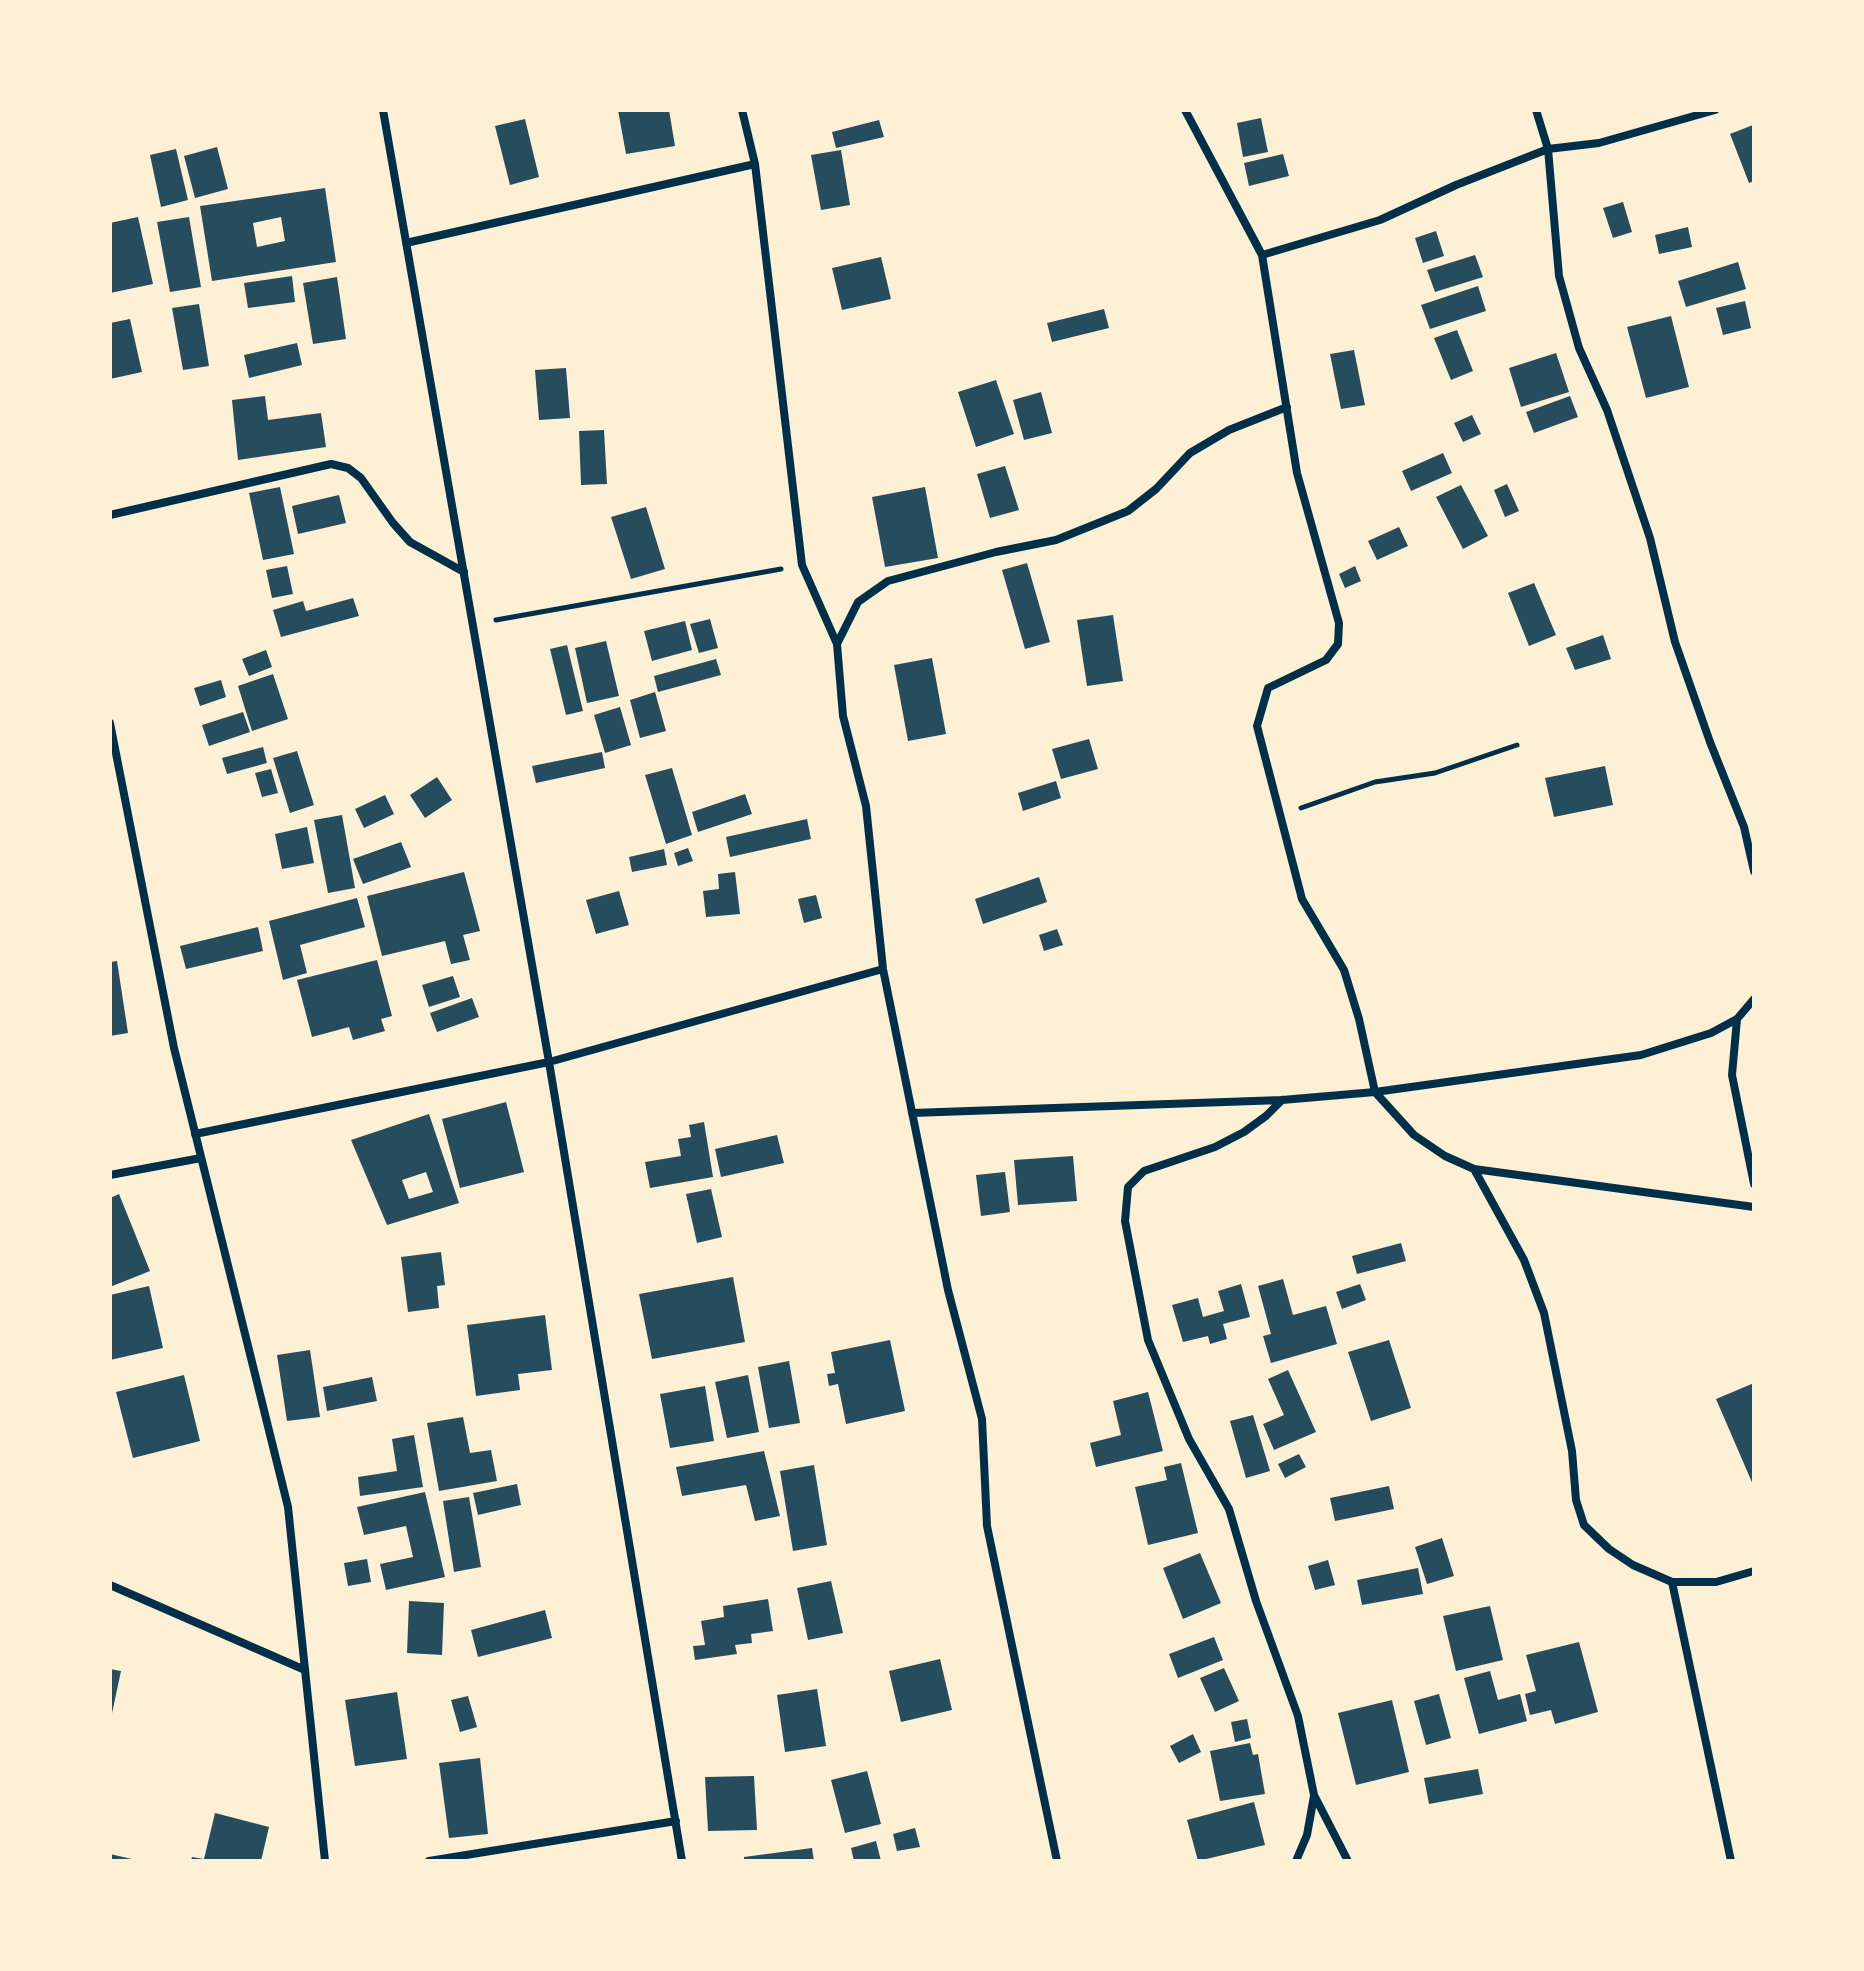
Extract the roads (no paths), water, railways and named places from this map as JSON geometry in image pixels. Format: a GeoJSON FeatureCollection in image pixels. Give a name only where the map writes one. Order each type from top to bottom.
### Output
{"type":"FeatureCollection","features":[{"type":"Feature","properties":{"kind":"street"},"geometry":{"type":"LineString","coordinates":[[383,110],[549,1062],[682,1861]]}},
{"type":"Feature","properties":{"kind":"street"},"geometry":{"type":"LineString","coordinates":[[742,110],[755,164],[802,565],[837,644],[843,716],[866,806],[883,969],[948,1290],[982,1419],[987,1526],[1057,1861]]}},
{"type":"Feature","properties":{"kind":"street"},"geometry":{"type":"LineString","coordinates":[[1185,110],[1262,255],[1297,473],[1322,572],[1339,623],[1338,644],[1326,660],[1268,688],[1257,726],[1302,899],[1344,970],[1359,1019],[1375,1092],[1414,1135],[1445,1156],[1474,1169],[1754,1207]]}},
{"type":"Feature","properties":{"kind":"street"},"geometry":{"type":"LineString","coordinates":[[1536,110],[1548,149],[1559,276],[1579,348],[1607,410],[1631,481],[1650,538],[1675,642],[1744,827],[1754,871]]}},
{"type":"Feature","properties":{"kind":"street"},"geometry":{"type":"LineString","coordinates":[[1262,255],[1380,220],[1456,185],[1548,149],[1599,143],[1715,110]]}},
{"type":"Feature","properties":{"kind":"street"},"geometry":{"type":"LineString","coordinates":[[406,243],[755,164]]}},
{"type":"Feature","properties":{"kind":"street"},"geometry":{"type":"LineString","coordinates":[[837,644],[858,602],[888,581],[996,552],[1056,540],[1128,511],[1156,489],[1190,453],[1229,430],[1287,407]]}},
{"type":"Feature","properties":{"kind":"street"},"geometry":{"type":"LineString","coordinates":[[110,515],[331,464],[348,468],[361,478],[410,542],[464,572]]}},
{"type":"Feature","properties":{"kind":"street"},"geometry":{"type":"LineString","coordinates":[[110,723],[174,1048],[288,1507],[325,1861]]}},
{"type":"Feature","properties":{"kind":"street"},"geometry":{"type":"LineString","coordinates":[[195,1134],[549,1062],[883,969]]}},
{"type":"Feature","properties":{"kind":"street"},"geometry":{"type":"LineString","coordinates":[[912,1113],[1282,1100],[1375,1092],[1641,1055],[1711,1033],[1737,1019],[1754,999]]}},
{"type":"Feature","properties":{"kind":"street"},"geometry":{"type":"LineString","coordinates":[[1737,1019],[1732,1075],[1754,1184]]}},
{"type":"Feature","properties":{"kind":"street"},"geometry":{"type":"LineString","coordinates":[[1282,1100],[1244,1132],[1215,1147],[1144,1171],[1128,1187],[1125,1221],[1148,1340],[1189,1439],[1229,1509],[1256,1601],[1298,1716],[1314,1795],[1348,1861]]}},
{"type":"Feature","properties":{"kind":"street"},"geometry":{"type":"LineString","coordinates":[[110,1175],[201,1158]]}},
{"type":"Feature","properties":{"kind":"street"},"geometry":{"type":"LineString","coordinates":[[1474,1169],[1524,1260],[1544,1313],[1572,1451],[1576,1500],[1584,1525],[1609,1549],[1633,1565],[1672,1582],[1716,1582],[1754,1571]]}},
{"type":"Feature","properties":{"kind":"street"},"geometry":{"type":"LineString","coordinates":[[1672,1582],[1731,1861]]}},
{"type":"Feature","properties":{"kind":"street"},"geometry":{"type":"LineString","coordinates":[[110,1585],[305,1670]]}},
{"type":"Feature","properties":{"kind":"street"},"geometry":{"type":"LineString","coordinates":[[1296,1861],[1307,1835],[1314,1795]]}},
{"type":"Feature","properties":{"kind":"street"},"geometry":{"type":"LineString","coordinates":[[429,1861],[676,1821]]}}]}
